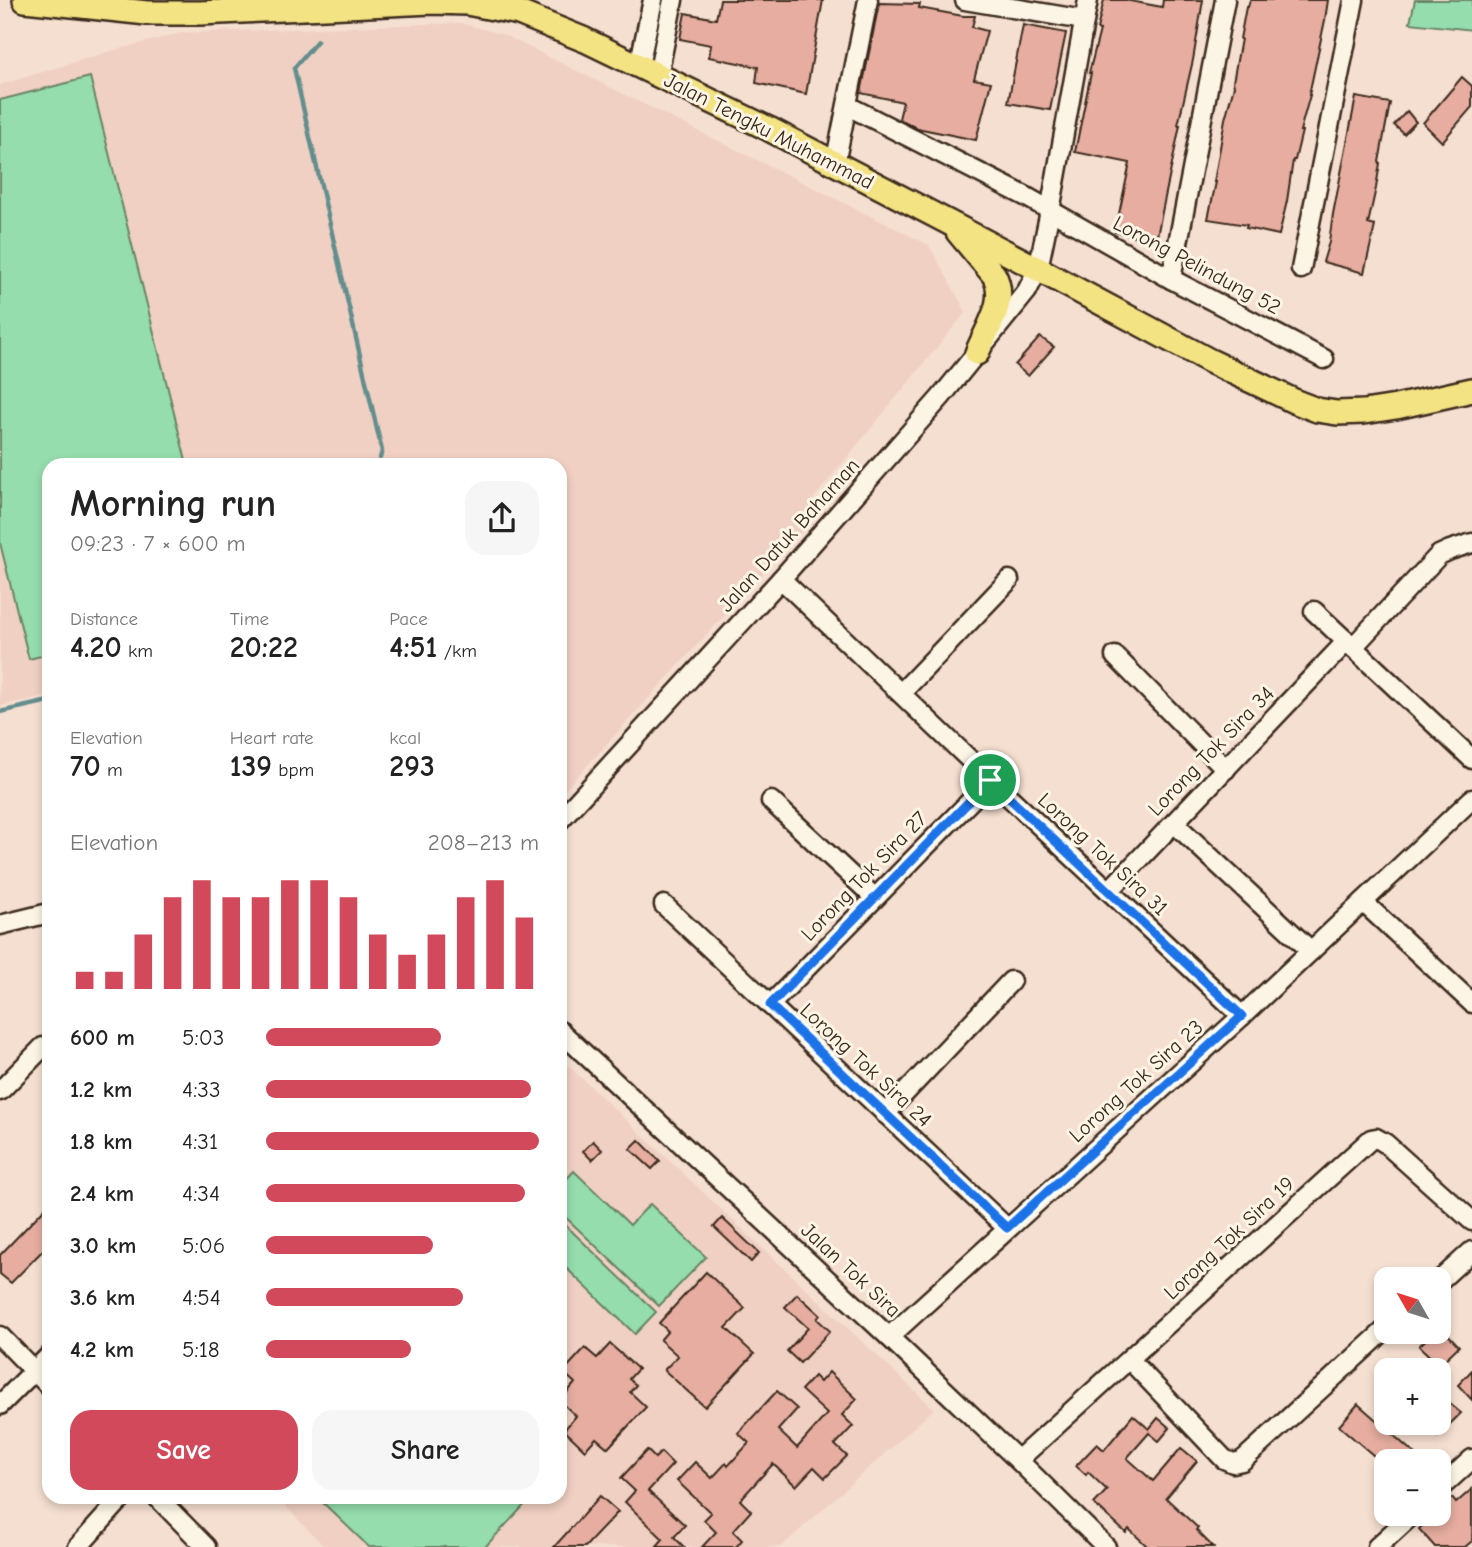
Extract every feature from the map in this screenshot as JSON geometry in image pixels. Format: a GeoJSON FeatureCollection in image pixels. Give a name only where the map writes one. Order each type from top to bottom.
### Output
{"type":"FeatureCollection","features":[{"type":"Feature","properties":{"kind":"main road","name":"Jalan Tengku Muhammad"},"geometry":{"type":"LineString","coordinates":[[25,0],[147,13],[200,13],[415,1],[467,3],[519,13],[585,40],[649,71],[952,224],[1210,360],[1317,410],[1337,413],[1364,412],[1472,390]]}},
{"type":"Feature","properties":{"kind":"main road"},"geometry":{"type":"LineString","coordinates":[[952,224],[994,275],[1000,292],[995,314],[976,353]]}},
{"type":"Feature","properties":{"kind":"street"},"geometry":{"type":"LineString","coordinates":[[649,71],[653,0]]}},
{"type":"Feature","properties":{"kind":"street"},"geometry":{"type":"LineString","coordinates":[[649,71],[673,0]]}},
{"type":"Feature","properties":{"kind":"street"},"geometry":{"type":"LineString","coordinates":[[835,164],[868,0]]}},
{"type":"Feature","properties":{"kind":"street"},"geometry":{"type":"LineString","coordinates":[[965,0],[1084,20]]}},
{"type":"Feature","properties":{"kind":"street","name":"Jalan Datuk Bahaman"},"geometry":{"type":"LineString","coordinates":[[567,813],[781,579],[941,397],[1027,291],[1038,269],[1088,0]]}},
{"type":"Feature","properties":{"kind":"street"},"geometry":{"type":"LineString","coordinates":[[1171,279],[1225,0]]}},
{"type":"Feature","properties":{"kind":"street"},"geometry":{"type":"LineString","coordinates":[[1301,269],[1354,0]]}},
{"type":"Feature","properties":{"kind":"street","name":"Lorong Pelindung 52"},"geometry":{"type":"LineString","coordinates":[[848,106],[1324,359]]}},
{"type":"Feature","properties":{"kind":"street","name":"Lorong Tok Sira 34"},"geometry":{"type":"LineString","coordinates":[[1109,891],[1439,555],[1472,543]]}},
{"type":"Feature","properties":{"kind":"street","name":"Lorong Tok Sira 31"},"geometry":{"type":"LineString","coordinates":[[781,579],[1242,1016]]}},
{"type":"Feature","properties":{"kind":"street"},"geometry":{"type":"LineString","coordinates":[[901,693],[1009,580]]}},
{"type":"Feature","properties":{"kind":"street"},"geometry":{"type":"LineString","coordinates":[[1314,611],[1472,760]]}},
{"type":"Feature","properties":{"kind":"street"},"geometry":{"type":"LineString","coordinates":[[1115,656],[1226,769]]}},
{"type":"Feature","properties":{"kind":"street","name":"Lorong Tok Sira 27"},"geometry":{"type":"LineString","coordinates":[[770,1005],[990,780]]}},
{"type":"Feature","properties":{"kind":"street","name":"Lorong Tok Sira 23"},"geometry":{"type":"LineString","coordinates":[[888,1337],[1242,1016],[1472,799]]}},
{"type":"Feature","properties":{"kind":"street"},"geometry":{"type":"LineString","coordinates":[[771,801],[874,897]]}},
{"type":"Feature","properties":{"kind":"street"},"geometry":{"type":"LineString","coordinates":[[1174,823],[1311,951]]}},
{"type":"Feature","properties":{"kind":"street"},"geometry":{"type":"LineString","coordinates":[[1363,902],[1472,1003]]}},
{"type":"Feature","properties":{"kind":"street","name":"Lorong Tok Sira 24"},"geometry":{"type":"LineString","coordinates":[[664,905],[1007,1228]]}},
{"type":"Feature","properties":{"kind":"street"},"geometry":{"type":"LineString","coordinates":[[0,925],[42,915]]}},
{"type":"Feature","properties":{"kind":"street"},"geometry":{"type":"LineString","coordinates":[[885,1114],[1011,981]]}},
{"type":"Feature","properties":{"kind":"street","name":"Jalan Tok Sira"},"geometry":{"type":"LineString","coordinates":[[567,1038],[888,1337],[1106,1547]]}},
{"type":"Feature","properties":{"kind":"street"},"geometry":{"type":"LineString","coordinates":[[0,1091],[42,1047]]}},
{"type":"Feature","properties":{"kind":"street","name":"Lorong Tok Sira 19"},"geometry":{"type":"LineString","coordinates":[[1018,1460],[1371,1139],[1381,1139],[1472,1222]]}},
{"type":"Feature","properties":{"kind":"street"},"geometry":{"type":"LineString","coordinates":[[1451,1270],[1472,1251]]}},
{"type":"Feature","properties":{"kind":"street"},"geometry":{"type":"LineString","coordinates":[[0,1336],[42,1379]]}},
{"type":"Feature","properties":{"kind":"street"},"geometry":{"type":"LineString","coordinates":[[1130,1360],[1224,1459],[1233,1463],[1242,1461],[1374,1340]]}},
{"type":"Feature","properties":{"kind":"street"},"geometry":{"type":"LineString","coordinates":[[0,1405],[42,1363]]}},
{"type":"Feature","properties":{"kind":"street"},"geometry":{"type":"LineString","coordinates":[[1451,1478],[1472,1459]]}},
{"type":"Feature","properties":{"kind":"street"},"geometry":{"type":"LineString","coordinates":[[78,1547],[117,1504]]}},
{"type":"Feature","properties":{"kind":"street"},"geometry":{"type":"LineString","coordinates":[[164,1504],[206,1547]]}},
{"type":"Feature","properties":{"kind":"street"},"geometry":{"type":"LineString","coordinates":[[1377,1547],[1400,1526]]}},
{"type":"Feature","properties":{"kind":"shaded area"},"geometry":{"type":"Polygon","coordinates":[[[461,23],[504,35],[929,245],[966,312],[813,499],[802,530],[567,788],[567,458],[42,458],[42,697],[0,706],[0,85],[181,33],[461,23]]]}},
{"type":"Feature","properties":{"kind":"shaded area"},"geometry":{"type":"Polygon","coordinates":[[[567,1065],[934,1409],[781,1547],[325,1547],[283,1504],[567,1504],[567,1065]]]}},
{"type":"Feature","properties":{"kind":"green space"},"geometry":{"type":"Polygon","coordinates":[[[1415,0],[1472,0],[1472,30],[1410,23],[1415,0]]]}},
{"type":"Feature","properties":{"kind":"green space"},"geometry":{"type":"Polygon","coordinates":[[[90,77],[185,458],[42,458],[42,656],[29,659],[0,543],[0,100],[90,77]]]}},
{"type":"Feature","properties":{"kind":"green space"},"geometry":{"type":"Polygon","coordinates":[[[574,1171],[630,1225],[650,1204],[706,1257],[659,1306],[567,1219],[567,1178],[574,1171]]]}},
{"type":"Feature","properties":{"kind":"green space"},"geometry":{"type":"Polygon","coordinates":[[[567,1227],[656,1312],[635,1334],[567,1269],[567,1227]]]}},
{"type":"Feature","properties":{"kind":"green space"},"geometry":{"type":"Polygon","coordinates":[[[324,1504],[525,1504],[485,1547],[369,1547],[324,1504]]]}},
{"type":"Feature","properties":{"kind":"building"},"geometry":{"type":"Polygon","coordinates":[[[720,0],[823,0],[806,94],[756,83],[758,67],[709,57],[711,45],[680,39],[685,13],[716,19],[720,0]]]}},
{"type":"Feature","properties":{"kind":"building"},"geometry":{"type":"Polygon","coordinates":[[[1104,0],[1125,0],[1162,7],[1163,0],[1203,0],[1156,241],[1115,232],[1130,163],[1075,152],[1104,0]]]}},
{"type":"Feature","properties":{"kind":"building"},"geometry":{"type":"Polygon","coordinates":[[[1250,0],[1328,0],[1279,235],[1246,228],[1247,225],[1208,219],[1225,119],[1234,86],[1246,7],[1250,0]]]}},
{"type":"Feature","properties":{"kind":"building"},"geometry":{"type":"Polygon","coordinates":[[[879,3],[920,4],[919,8],[975,16],[972,27],[987,31],[974,79],[991,82],[976,140],[917,128],[899,119],[903,102],[861,93],[879,3]]]}},
{"type":"Feature","properties":{"kind":"building"},"geometry":{"type":"Polygon","coordinates":[[[1023,25],[1066,33],[1050,110],[1008,103],[1023,25]]]}},
{"type":"Feature","properties":{"kind":"building"},"geometry":{"type":"Polygon","coordinates":[[[1462,77],[1472,86],[1472,107],[1442,142],[1423,123],[1462,77]]]}},
{"type":"Feature","properties":{"kind":"building"},"geometry":{"type":"Polygon","coordinates":[[[1356,97],[1390,103],[1368,224],[1375,226],[1364,273],[1323,262],[1356,97]]]}},
{"type":"Feature","properties":{"kind":"building"},"geometry":{"type":"Polygon","coordinates":[[[1407,111],[1416,122],[1404,134],[1394,125],[1407,111]]]}},
{"type":"Feature","properties":{"kind":"building"},"geometry":{"type":"Polygon","coordinates":[[[1040,337],[1054,347],[1028,376],[1015,365],[1040,337]]]}},
{"type":"Feature","properties":{"kind":"building"},"geometry":{"type":"Polygon","coordinates":[[[639,1140],[660,1161],[652,1169],[630,1149],[639,1140]]]}},
{"type":"Feature","properties":{"kind":"building"},"geometry":{"type":"Polygon","coordinates":[[[593,1141],[602,1150],[592,1160],[583,1151],[593,1141]]]}},
{"type":"Feature","properties":{"kind":"building"},"geometry":{"type":"Polygon","coordinates":[[[42,1211],[42,1251],[11,1283],[0,1274],[0,1255],[42,1211]]]}},
{"type":"Feature","properties":{"kind":"building"},"geometry":{"type":"Polygon","coordinates":[[[722,1218],[759,1253],[751,1262],[714,1227],[722,1218]]]}},
{"type":"Feature","properties":{"kind":"building"},"geometry":{"type":"Polygon","coordinates":[[[706,1272],[745,1308],[726,1328],[754,1354],[705,1407],[664,1370],[678,1356],[660,1340],[668,1331],[659,1323],[706,1272]]]}},
{"type":"Feature","properties":{"kind":"building"},"geometry":{"type":"Polygon","coordinates":[[[797,1294],[820,1315],[817,1319],[830,1331],[800,1363],[787,1351],[808,1328],[785,1307],[797,1294]]]}},
{"type":"Feature","properties":{"kind":"building"},"geometry":{"type":"Polygon","coordinates":[[[1451,1338],[1459,1346],[1446,1358],[1432,1358],[1419,1346],[1451,1344],[1451,1338]]]}},
{"type":"Feature","properties":{"kind":"building"},"geometry":{"type":"Polygon","coordinates":[[[610,1344],[638,1369],[629,1379],[636,1385],[630,1392],[646,1407],[608,1448],[596,1438],[585,1450],[567,1433],[567,1426],[576,1416],[567,1408],[567,1393],[575,1383],[567,1376],[567,1368],[585,1348],[597,1358],[610,1344]]]}},
{"type":"Feature","properties":{"kind":"building"},"geometry":{"type":"Polygon","coordinates":[[[1472,1370],[1472,1400],[1458,1385],[1472,1370]]]}},
{"type":"Feature","properties":{"kind":"building"},"geometry":{"type":"Polygon","coordinates":[[[829,1372],[857,1399],[842,1415],[853,1426],[835,1445],[847,1456],[825,1478],[814,1467],[796,1486],[773,1464],[740,1500],[751,1511],[733,1531],[742,1540],[736,1547],[702,1547],[716,1532],[704,1520],[711,1513],[677,1481],[695,1462],[712,1478],[726,1463],[728,1466],[749,1443],[738,1433],[777,1391],[797,1409],[778,1430],[797,1448],[827,1414],[801,1390],[814,1376],[820,1382],[829,1372]]]}},
{"type":"Feature","properties":{"kind":"building"},"geometry":{"type":"Polygon","coordinates":[[[1358,1404],[1374,1418],[1374,1435],[1393,1435],[1409,1449],[1374,1449],[1374,1456],[1339,1426],[1358,1404]]]}},
{"type":"Feature","properties":{"kind":"building"},"geometry":{"type":"Polygon","coordinates":[[[1451,1405],[1461,1413],[1451,1423],[1451,1405]]]}},
{"type":"Feature","properties":{"kind":"building"},"geometry":{"type":"Polygon","coordinates":[[[1133,1415],[1149,1429],[1158,1418],[1170,1428],[1159,1441],[1149,1433],[1127,1458],[1153,1481],[1181,1448],[1197,1461],[1166,1498],[1198,1528],[1196,1530],[1213,1547],[1148,1547],[1129,1529],[1126,1533],[1094,1504],[1107,1490],[1088,1472],[1086,1475],[1076,1466],[1097,1444],[1104,1450],[1133,1415]]]}},
{"type":"Feature","properties":{"kind":"building"},"geometry":{"type":"Polygon","coordinates":[[[647,1450],[655,1458],[661,1452],[673,1464],[648,1491],[685,1525],[674,1537],[684,1547],[656,1547],[663,1539],[625,1502],[635,1491],[621,1478],[647,1450]]]}},
{"type":"Feature","properties":{"kind":"building"},"geometry":{"type":"Polygon","coordinates":[[[1472,1489],[1472,1541],[1465,1547],[1435,1547],[1419,1529],[1422,1526],[1451,1526],[1451,1499],[1456,1503],[1472,1489]]]}},
{"type":"Feature","properties":{"kind":"building"},"geometry":{"type":"Polygon","coordinates":[[[600,1496],[618,1512],[585,1547],[554,1547],[600,1496]]]}},
{"type":"Feature","properties":{"kind":"waterway"},"geometry":{"type":"LineString","coordinates":[[317,41],[294,68],[382,451],[380,458]]}},
{"type":"Feature","properties":{"kind":"waterway"},"geometry":{"type":"LineString","coordinates":[[0,712],[42,703]]}},
{"type":"Feature","properties":{"kind":"route"},"geometry":{"type":"LineString","coordinates":[[990,780],[1242,1016],[1007,1228],[770,1005],[990,780]]}}]}
